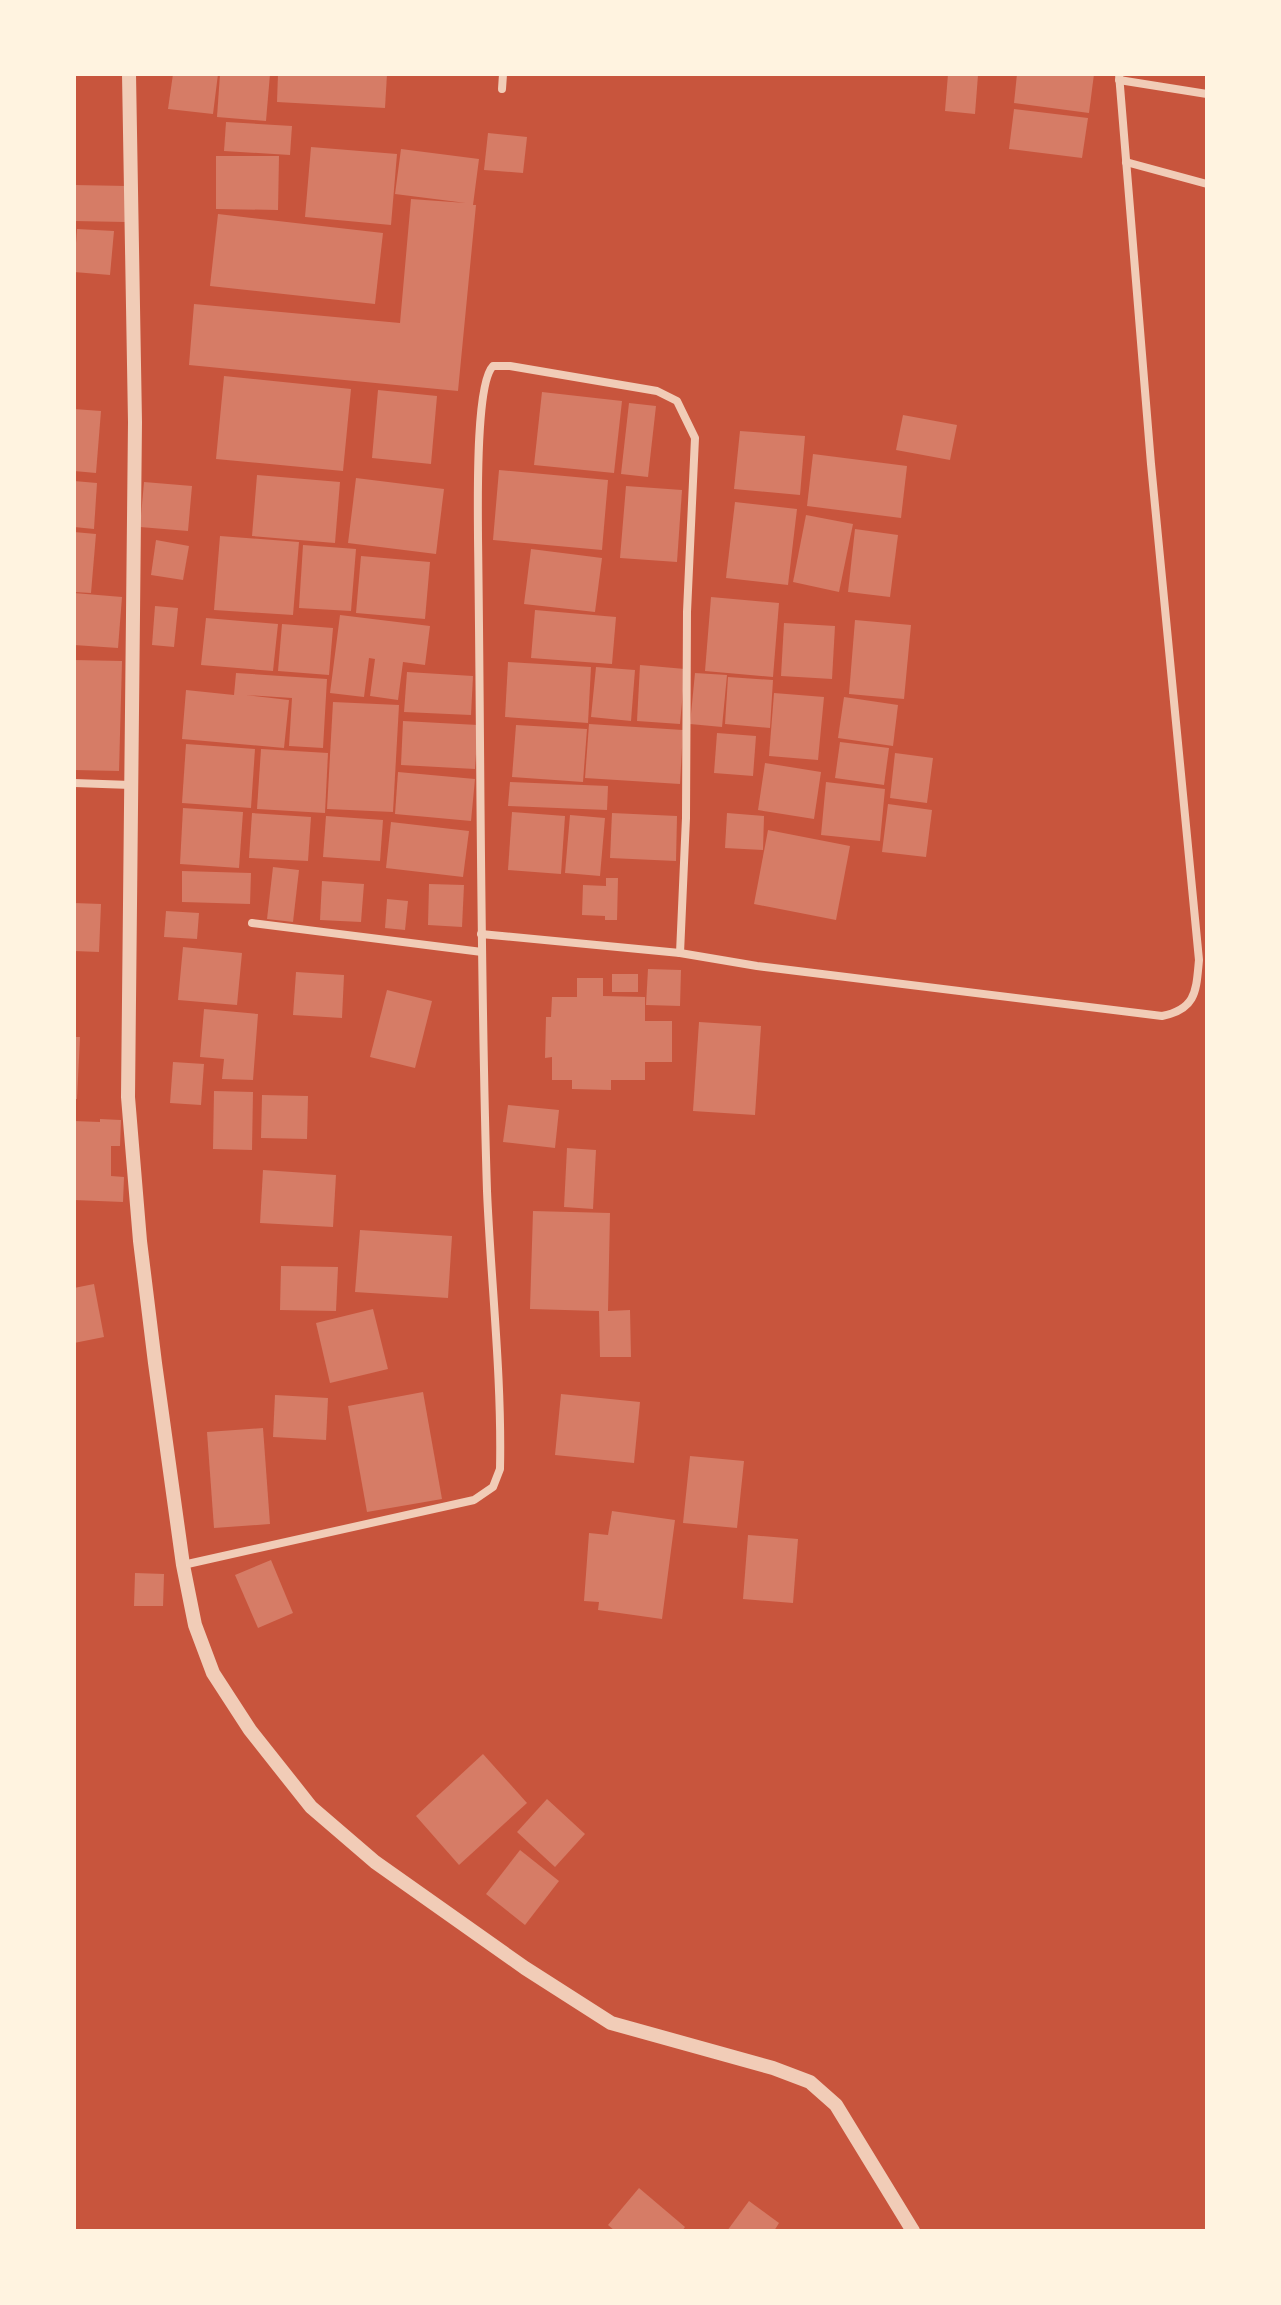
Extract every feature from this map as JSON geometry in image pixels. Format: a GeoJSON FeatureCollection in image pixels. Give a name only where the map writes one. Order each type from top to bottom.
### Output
{"type":"FeatureCollection","features":[{"type":"Feature","properties":{"kind":"street"},"geometry":{"type":"LineString","coordinates":[[129,74],[135,422],[128,1097],[140,1241],[183,1565],[195,1625],[213,1673],[250,1730],[311,1807],[375,1862],[525,1968],[611,2023],[773,2068],[810,2082],[836,2105],[913,2231]]}},
{"type":"Feature","properties":{"kind":"street"},"geometry":{"type":"LineString","coordinates":[[502,89],[503,74]]}},
{"type":"Feature","properties":{"kind":"street"},"geometry":{"type":"LineString","coordinates":[[481,934],[680,953],[757,966],[1162,1016],[1179,1013],[1195,994],[1199,960],[1152,480],[1119,77],[1207,94]]}},
{"type":"Feature","properties":{"kind":"street"},"geometry":{"type":"LineString","coordinates":[[1126,162],[1207,184]]}},
{"type":"Feature","properties":{"kind":"street"},"geometry":{"type":"LineString","coordinates":[[183,1565],[474,1500],[493,1487],[500,1469],[487,1192],[481,934],[478,475],[487,374],[493,366],[657,391],[677,401],[695,438],[687,612],[686,818],[680,953]]}},
{"type":"Feature","properties":{"kind":"street"},"geometry":{"type":"LineString","coordinates":[[74,783],[131,785]]}},
{"type":"Feature","properties":{"kind":"street"},"geometry":{"type":"LineString","coordinates":[[252,923],[482,952]]}},
{"type":"Feature","properties":{"kind":"building"},"geometry":{"type":"Polygon","coordinates":[[[173,74],[218,74],[213,114],[168,109],[173,74]]]}},
{"type":"Feature","properties":{"kind":"building"},"geometry":{"type":"Polygon","coordinates":[[[220,74],[270,74],[266,121],[217,117],[220,74]]]}},
{"type":"Feature","properties":{"kind":"building"},"geometry":{"type":"Polygon","coordinates":[[[278,74],[387,74],[385,108],[277,102],[278,74]]]}},
{"type":"Feature","properties":{"kind":"building"},"geometry":{"type":"Polygon","coordinates":[[[948,74],[978,75],[975,114],[945,111],[948,74]]]}},
{"type":"Feature","properties":{"kind":"building"},"geometry":{"type":"Polygon","coordinates":[[[1017,74],[1094,74],[1089,113],[1014,103],[1017,74]]]}},
{"type":"Feature","properties":{"kind":"building"},"geometry":{"type":"Polygon","coordinates":[[[1014,109],[1088,118],[1082,158],[1009,149],[1014,109]]]}},
{"type":"Feature","properties":{"kind":"building"},"geometry":{"type":"Polygon","coordinates":[[[226,122],[292,126],[290,155],[224,151],[226,122]]]}},
{"type":"Feature","properties":{"kind":"building"},"geometry":{"type":"Polygon","coordinates":[[[488,133],[527,137],[523,173],[484,170],[488,133]]]}},
{"type":"Feature","properties":{"kind":"building"},"geometry":{"type":"Polygon","coordinates":[[[311,147],[397,154],[391,225],[305,217],[311,147]]]}},
{"type":"Feature","properties":{"kind":"building"},"geometry":{"type":"Polygon","coordinates":[[[401,149],[479,159],[458,391],[189,365],[194,304],[400,323],[411,199],[466,203],[395,194],[401,149]]]}},
{"type":"Feature","properties":{"kind":"building"},"geometry":{"type":"Polygon","coordinates":[[[216,156],[279,156],[278,210],[216,209],[216,156]]]}},
{"type":"Feature","properties":{"kind":"building"},"geometry":{"type":"Polygon","coordinates":[[[74,185],[127,186],[125,222],[74,221],[74,185]]]}},
{"type":"Feature","properties":{"kind":"building"},"geometry":{"type":"Polygon","coordinates":[[[218,214],[383,233],[375,304],[210,286],[218,214]]]}},
{"type":"Feature","properties":{"kind":"building"},"geometry":{"type":"Polygon","coordinates":[[[77,229],[114,231],[110,275],[74,272],[77,229]]]}},
{"type":"Feature","properties":{"kind":"building"},"geometry":{"type":"Polygon","coordinates":[[[224,376],[351,389],[343,471],[216,459],[224,376]]]}},
{"type":"Feature","properties":{"kind":"building"},"geometry":{"type":"Polygon","coordinates":[[[378,390],[437,396],[431,464],[372,458],[378,390]]]}},
{"type":"Feature","properties":{"kind":"building"},"geometry":{"type":"Polygon","coordinates":[[[542,392],[622,401],[614,473],[534,465],[542,392]]]}},
{"type":"Feature","properties":{"kind":"building"},"geometry":{"type":"Polygon","coordinates":[[[629,403],[656,406],[648,477],[621,474],[629,403]]]}},
{"type":"Feature","properties":{"kind":"building"},"geometry":{"type":"Polygon","coordinates":[[[74,409],[101,411],[96,473],[74,471],[74,409]]]}},
{"type":"Feature","properties":{"kind":"building"},"geometry":{"type":"Polygon","coordinates":[[[903,415],[957,425],[950,460],[896,450],[903,415]]]}},
{"type":"Feature","properties":{"kind":"building"},"geometry":{"type":"Polygon","coordinates":[[[740,431],[805,436],[800,495],[734,489],[740,431]]]}},
{"type":"Feature","properties":{"kind":"building"},"geometry":{"type":"Polygon","coordinates":[[[813,454],[907,466],[901,518],[807,506],[813,454]]]}},
{"type":"Feature","properties":{"kind":"building"},"geometry":{"type":"Polygon","coordinates":[[[499,470],[608,480],[602,550],[493,540],[499,470]]]}},
{"type":"Feature","properties":{"kind":"building"},"geometry":{"type":"Polygon","coordinates":[[[257,475],[340,482],[335,543],[252,536],[257,475]]]}},
{"type":"Feature","properties":{"kind":"building"},"geometry":{"type":"Polygon","coordinates":[[[356,478],[444,489],[436,554],[348,543],[356,478]]]}},
{"type":"Feature","properties":{"kind":"building"},"geometry":{"type":"Polygon","coordinates":[[[74,481],[97,483],[94,529],[74,527],[74,481]]]}},
{"type":"Feature","properties":{"kind":"building"},"geometry":{"type":"Polygon","coordinates":[[[144,482],[192,486],[188,531],[140,527],[144,482]]]}},
{"type":"Feature","properties":{"kind":"building"},"geometry":{"type":"Polygon","coordinates":[[[626,486],[682,490],[677,562],[620,558],[626,486]]]}},
{"type":"Feature","properties":{"kind":"building"},"geometry":{"type":"Polygon","coordinates":[[[735,502],[797,509],[788,585],[726,578],[735,502]]]}},
{"type":"Feature","properties":{"kind":"building"},"geometry":{"type":"Polygon","coordinates":[[[806,515],[853,524],[839,592],[793,582],[806,515]]]}},
{"type":"Feature","properties":{"kind":"building"},"geometry":{"type":"Polygon","coordinates":[[[855,529],[898,535],[890,597],[848,592],[855,529]]]}},
{"type":"Feature","properties":{"kind":"building"},"geometry":{"type":"Polygon","coordinates":[[[74,532],[96,534],[91,593],[74,592],[74,532]]]}},
{"type":"Feature","properties":{"kind":"building"},"geometry":{"type":"Polygon","coordinates":[[[220,536],[299,542],[293,615],[214,610],[220,536]]]}},
{"type":"Feature","properties":{"kind":"building"},"geometry":{"type":"Polygon","coordinates":[[[156,540],[189,546],[183,580],[151,575],[156,540]]]}},
{"type":"Feature","properties":{"kind":"building"},"geometry":{"type":"Polygon","coordinates":[[[303,545],[356,549],[351,611],[299,608],[303,545]]]}},
{"type":"Feature","properties":{"kind":"building"},"geometry":{"type":"Polygon","coordinates":[[[531,549],[602,558],[595,612],[524,604],[531,549]]]}},
{"type":"Feature","properties":{"kind":"building"},"geometry":{"type":"Polygon","coordinates":[[[361,556],[430,562],[425,619],[356,613],[361,556]]]}},
{"type":"Feature","properties":{"kind":"building"},"geometry":{"type":"Polygon","coordinates":[[[74,593],[122,597],[118,648],[74,645],[74,593]]]}},
{"type":"Feature","properties":{"kind":"building"},"geometry":{"type":"Polygon","coordinates":[[[711,597],[779,603],[773,677],[705,671],[711,597]]]}},
{"type":"Feature","properties":{"kind":"building"},"geometry":{"type":"Polygon","coordinates":[[[155,606],[178,608],[174,647],[152,645],[155,606]]]}},
{"type":"Feature","properties":{"kind":"building"},"geometry":{"type":"Polygon","coordinates":[[[535,610],[616,617],[612,664],[531,658],[535,610]]]}},
{"type":"Feature","properties":{"kind":"building"},"geometry":{"type":"Polygon","coordinates":[[[340,615],[430,626],[425,665],[403,662],[398,700],[370,696],[375,659],[369,658],[364,697],[330,693],[340,615]]]}},
{"type":"Feature","properties":{"kind":"building"},"geometry":{"type":"Polygon","coordinates":[[[206,618],[278,624],[273,671],[201,665],[206,618]]]}},
{"type":"Feature","properties":{"kind":"building"},"geometry":{"type":"Polygon","coordinates":[[[855,620],[911,625],[904,699],[849,694],[855,620]]]}},
{"type":"Feature","properties":{"kind":"building"},"geometry":{"type":"Polygon","coordinates":[[[784,623],[835,626],[832,679],[781,676],[784,623]]]}},
{"type":"Feature","properties":{"kind":"building"},"geometry":{"type":"Polygon","coordinates":[[[282,624],[333,628],[329,675],[278,671],[282,624]]]}},
{"type":"Feature","properties":{"kind":"building"},"geometry":{"type":"Polygon","coordinates":[[[74,660],[122,661],[119,771],[74,770],[74,660]]]}},
{"type":"Feature","properties":{"kind":"building"},"geometry":{"type":"Polygon","coordinates":[[[508,662],[591,667],[588,723],[505,717],[508,662]]]}},
{"type":"Feature","properties":{"kind":"building"},"geometry":{"type":"Polygon","coordinates":[[[640,665],[685,669],[680,724],[637,721],[640,665]]]}},
{"type":"Feature","properties":{"kind":"building"},"geometry":{"type":"Polygon","coordinates":[[[596,667],[635,670],[631,721],[591,717],[596,667]]]}},
{"type":"Feature","properties":{"kind":"building"},"geometry":{"type":"Polygon","coordinates":[[[407,672],[473,676],[471,715],[404,712],[407,672]]]}},
{"type":"Feature","properties":{"kind":"building"},"geometry":{"type":"Polygon","coordinates":[[[236,673],[327,679],[323,748],[289,746],[292,698],[246,695],[289,700],[284,748],[182,739],[186,690],[234,695],[236,673]]]}},
{"type":"Feature","properties":{"kind":"building"},"geometry":{"type":"Polygon","coordinates":[[[695,673],[727,675],[722,727],[690,724],[695,673]]]}},
{"type":"Feature","properties":{"kind":"building"},"geometry":{"type":"Polygon","coordinates":[[[728,677],[773,680],[770,728],[725,724],[728,677]]]}},
{"type":"Feature","properties":{"kind":"building"},"geometry":{"type":"Polygon","coordinates":[[[774,693],[824,697],[818,760],[769,756],[774,693]]]}},
{"type":"Feature","properties":{"kind":"building"},"geometry":{"type":"Polygon","coordinates":[[[844,697],[898,705],[893,746],[838,738],[844,697]]]}},
{"type":"Feature","properties":{"kind":"building"},"geometry":{"type":"Polygon","coordinates":[[[333,702],[399,705],[393,812],[327,809],[333,702]]]}},
{"type":"Feature","properties":{"kind":"building"},"geometry":{"type":"Polygon","coordinates":[[[403,721],[478,725],[475,769],[401,765],[403,721]]]}},
{"type":"Feature","properties":{"kind":"building"},"geometry":{"type":"Polygon","coordinates":[[[589,724],[683,730],[680,784],[585,778],[589,724]]]}},
{"type":"Feature","properties":{"kind":"building"},"geometry":{"type":"Polygon","coordinates":[[[516,725],[587,729],[583,782],[512,777],[516,725]]]}},
{"type":"Feature","properties":{"kind":"building"},"geometry":{"type":"Polygon","coordinates":[[[717,733],[756,736],[753,776],[714,773],[717,733]]]}},
{"type":"Feature","properties":{"kind":"building"},"geometry":{"type":"Polygon","coordinates":[[[840,742],[889,748],[884,785],[835,778],[840,742]]]}},
{"type":"Feature","properties":{"kind":"building"},"geometry":{"type":"Polygon","coordinates":[[[186,744],[255,749],[251,808],[182,803],[186,744]]]}},
{"type":"Feature","properties":{"kind":"building"},"geometry":{"type":"Polygon","coordinates":[[[261,749],[328,753],[325,813],[257,809],[261,749]]]}},
{"type":"Feature","properties":{"kind":"building"},"geometry":{"type":"Polygon","coordinates":[[[895,753],[933,758],[927,803],[890,798],[895,753]]]}},
{"type":"Feature","properties":{"kind":"building"},"geometry":{"type":"Polygon","coordinates":[[[765,763],[821,772],[814,819],[758,810],[765,763]]]}},
{"type":"Feature","properties":{"kind":"building"},"geometry":{"type":"Polygon","coordinates":[[[398,772],[475,779],[471,821],[395,814],[398,772]]]}},
{"type":"Feature","properties":{"kind":"building"},"geometry":{"type":"Polygon","coordinates":[[[510,782],[608,786],[607,810],[508,806],[510,782]]]}},
{"type":"Feature","properties":{"kind":"building"},"geometry":{"type":"Polygon","coordinates":[[[826,782],[885,789],[880,841],[821,835],[826,782]]]}},
{"type":"Feature","properties":{"kind":"building"},"geometry":{"type":"Polygon","coordinates":[[[888,804],[932,810],[926,857],[882,852],[888,804]]]}},
{"type":"Feature","properties":{"kind":"building"},"geometry":{"type":"Polygon","coordinates":[[[183,808],[243,812],[239,868],[180,864],[183,808]]]}},
{"type":"Feature","properties":{"kind":"building"},"geometry":{"type":"Polygon","coordinates":[[[512,812],[565,816],[561,874],[508,870],[512,812]]]}},
{"type":"Feature","properties":{"kind":"building"},"geometry":{"type":"Polygon","coordinates":[[[252,813],[311,817],[308,861],[249,858],[252,813]]]}},
{"type":"Feature","properties":{"kind":"building"},"geometry":{"type":"Polygon","coordinates":[[[612,813],[677,816],[676,861],[610,858],[612,813]]]}},
{"type":"Feature","properties":{"kind":"building"},"geometry":{"type":"Polygon","coordinates":[[[727,813],[764,816],[763,850],[725,848],[727,813]]]}},
{"type":"Feature","properties":{"kind":"building"},"geometry":{"type":"Polygon","coordinates":[[[570,815],[605,818],[600,876],[565,873],[570,815]]]}},
{"type":"Feature","properties":{"kind":"building"},"geometry":{"type":"Polygon","coordinates":[[[326,816],[383,820],[380,861],[323,857],[326,816]]]}},
{"type":"Feature","properties":{"kind":"building"},"geometry":{"type":"Polygon","coordinates":[[[391,822],[469,831],[463,877],[386,868],[391,822]]]}},
{"type":"Feature","properties":{"kind":"building"},"geometry":{"type":"Polygon","coordinates":[[[768,830],[850,846],[836,920],[754,904],[768,830]]]}},
{"type":"Feature","properties":{"kind":"building"},"geometry":{"type":"Polygon","coordinates":[[[273,867],[299,870],[293,922],[267,919],[273,867]]]}},
{"type":"Feature","properties":{"kind":"building"},"geometry":{"type":"Polygon","coordinates":[[[182,871],[251,873],[250,904],[182,902],[182,871]]]}},
{"type":"Feature","properties":{"kind":"building"},"geometry":{"type":"Polygon","coordinates":[[[606,878],[618,878],[617,920],[582,915],[583,885],[606,886],[606,878]]]}},
{"type":"Feature","properties":{"kind":"building"},"geometry":{"type":"Polygon","coordinates":[[[322,881],[364,884],[361,922],[320,920],[322,881]]]}},
{"type":"Feature","properties":{"kind":"building"},"geometry":{"type":"Polygon","coordinates":[[[429,884],[464,885],[462,927],[428,925],[429,884]]]}},
{"type":"Feature","properties":{"kind":"building"},"geometry":{"type":"Polygon","coordinates":[[[387,899],[408,901],[405,930],[385,928],[387,899]]]}},
{"type":"Feature","properties":{"kind":"building"},"geometry":{"type":"Polygon","coordinates":[[[74,903],[101,904],[99,952],[74,951],[74,903]]]}},
{"type":"Feature","properties":{"kind":"building"},"geometry":{"type":"Polygon","coordinates":[[[166,911],[199,913],[197,939],[164,937],[166,911]]]}},
{"type":"Feature","properties":{"kind":"building"},"geometry":{"type":"Polygon","coordinates":[[[183,947],[242,953],[237,1005],[178,1000],[183,947]]]}},
{"type":"Feature","properties":{"kind":"building"},"geometry":{"type":"Polygon","coordinates":[[[648,969],[681,970],[680,1006],[646,1005],[648,969]]]}},
{"type":"Feature","properties":{"kind":"building"},"geometry":{"type":"Polygon","coordinates":[[[296,972],[344,975],[342,1018],[293,1015],[296,972]]]}},
{"type":"Feature","properties":{"kind":"building"},"geometry":{"type":"Polygon","coordinates":[[[612,974],[638,974],[638,992],[612,992],[612,974]]]}},
{"type":"Feature","properties":{"kind":"building"},"geometry":{"type":"Polygon","coordinates":[[[577,978],[603,978],[603,996],[645,997],[645,1021],[672,1021],[672,1062],[645,1062],[645,1080],[611,1080],[611,1090],[572,1089],[572,1080],[552,1080],[552,1057],[545,1058],[546,1017],[551,1017],[552,997],[577,997],[577,978]]]}},
{"type":"Feature","properties":{"kind":"building"},"geometry":{"type":"Polygon","coordinates":[[[387,990],[432,1001],[415,1068],[370,1057],[387,990]]]}},
{"type":"Feature","properties":{"kind":"building"},"geometry":{"type":"Polygon","coordinates":[[[204,1009],[258,1014],[253,1080],[222,1079],[224,1059],[200,1057],[204,1009]]]}},
{"type":"Feature","properties":{"kind":"building"},"geometry":{"type":"Polygon","coordinates":[[[699,1022],[761,1026],[755,1115],[693,1111],[699,1022]]]}},
{"type":"Feature","properties":{"kind":"building"},"geometry":{"type":"Polygon","coordinates":[[[74,1037],[80,1037],[77,1099],[74,1099],[74,1037]]]}},
{"type":"Feature","properties":{"kind":"building"},"geometry":{"type":"Polygon","coordinates":[[[173,1062],[204,1064],[201,1105],[170,1103],[173,1062]]]}},
{"type":"Feature","properties":{"kind":"building"},"geometry":{"type":"Polygon","coordinates":[[[214,1091],[253,1092],[252,1150],[213,1149],[214,1091]]]}},
{"type":"Feature","properties":{"kind":"building"},"geometry":{"type":"Polygon","coordinates":[[[262,1095],[308,1096],[307,1139],[261,1138],[262,1095]]]}},
{"type":"Feature","properties":{"kind":"building"},"geometry":{"type":"Polygon","coordinates":[[[508,1105],[559,1110],[555,1148],[503,1142],[508,1105]]]}},
{"type":"Feature","properties":{"kind":"building"},"geometry":{"type":"Polygon","coordinates":[[[100,1119],[121,1120],[120,1146],[111,1146],[111,1176],[124,1177],[123,1202],[74,1200],[74,1121],[100,1122],[100,1119]]]}},
{"type":"Feature","properties":{"kind":"building"},"geometry":{"type":"Polygon","coordinates":[[[567,1148],[596,1150],[593,1209],[564,1207],[567,1148]]]}},
{"type":"Feature","properties":{"kind":"building"},"geometry":{"type":"Polygon","coordinates":[[[263,1170],[336,1175],[333,1227],[260,1223],[263,1170]]]}},
{"type":"Feature","properties":{"kind":"building"},"geometry":{"type":"Polygon","coordinates":[[[533,1211],[610,1213],[608,1311],[630,1310],[631,1357],[600,1357],[599,1311],[530,1309],[533,1211]]]}},
{"type":"Feature","properties":{"kind":"building"},"geometry":{"type":"Polygon","coordinates":[[[360,1230],[452,1236],[448,1298],[355,1292],[360,1230]]]}},
{"type":"Feature","properties":{"kind":"building"},"geometry":{"type":"Polygon","coordinates":[[[281,1266],[338,1267],[336,1311],[280,1310],[281,1266]]]}},
{"type":"Feature","properties":{"kind":"building"},"geometry":{"type":"Polygon","coordinates":[[[94,1284],[104,1337],[74,1343],[74,1288],[94,1284]]]}},
{"type":"Feature","properties":{"kind":"building"},"geometry":{"type":"Polygon","coordinates":[[[373,1309],[388,1369],[330,1383],[316,1323],[373,1309]]]}},
{"type":"Feature","properties":{"kind":"building"},"geometry":{"type":"Polygon","coordinates":[[[423,1392],[442,1499],[367,1512],[348,1406],[423,1392]]]}},
{"type":"Feature","properties":{"kind":"building"},"geometry":{"type":"Polygon","coordinates":[[[561,1394],[640,1402],[634,1463],[555,1455],[561,1394]]]}},
{"type":"Feature","properties":{"kind":"building"},"geometry":{"type":"Polygon","coordinates":[[[275,1395],[328,1398],[326,1440],[273,1437],[275,1395]]]}},
{"type":"Feature","properties":{"kind":"building"},"geometry":{"type":"Polygon","coordinates":[[[263,1428],[270,1524],[214,1528],[207,1432],[263,1428]]]}},
{"type":"Feature","properties":{"kind":"building"},"geometry":{"type":"Polygon","coordinates":[[[690,1456],[744,1461],[737,1528],[683,1523],[690,1456]]]}},
{"type":"Feature","properties":{"kind":"building"},"geometry":{"type":"Polygon","coordinates":[[[612,1511],[675,1520],[662,1619],[598,1610],[599,1602],[584,1601],[589,1533],[608,1535],[612,1511]]]}},
{"type":"Feature","properties":{"kind":"building"},"geometry":{"type":"Polygon","coordinates":[[[748,1535],[798,1539],[793,1603],[743,1599],[748,1535]]]}},
{"type":"Feature","properties":{"kind":"building"},"geometry":{"type":"Polygon","coordinates":[[[271,1560],[293,1613],[258,1628],[235,1575],[271,1560]]]}},
{"type":"Feature","properties":{"kind":"building"},"geometry":{"type":"Polygon","coordinates":[[[135,1573],[164,1574],[163,1606],[134,1606],[135,1573]]]}},
{"type":"Feature","properties":{"kind":"building"},"geometry":{"type":"Polygon","coordinates":[[[483,1754],[527,1803],[459,1865],[416,1816],[483,1754]]]}},
{"type":"Feature","properties":{"kind":"building"},"geometry":{"type":"Polygon","coordinates":[[[547,1799],[585,1834],[555,1867],[517,1832],[547,1799]]]}},
{"type":"Feature","properties":{"kind":"building"},"geometry":{"type":"Polygon","coordinates":[[[520,1850],[559,1881],[525,1925],[486,1894],[520,1850]]]}},
{"type":"Feature","properties":{"kind":"building"},"geometry":{"type":"Polygon","coordinates":[[[639,2188],[685,2227],[682,2231],[615,2231],[608,2225],[639,2188]]]}},
{"type":"Feature","properties":{"kind":"building"},"geometry":{"type":"Polygon","coordinates":[[[749,2201],[779,2223],[774,2231],[727,2231],[749,2201]]]}}]}
